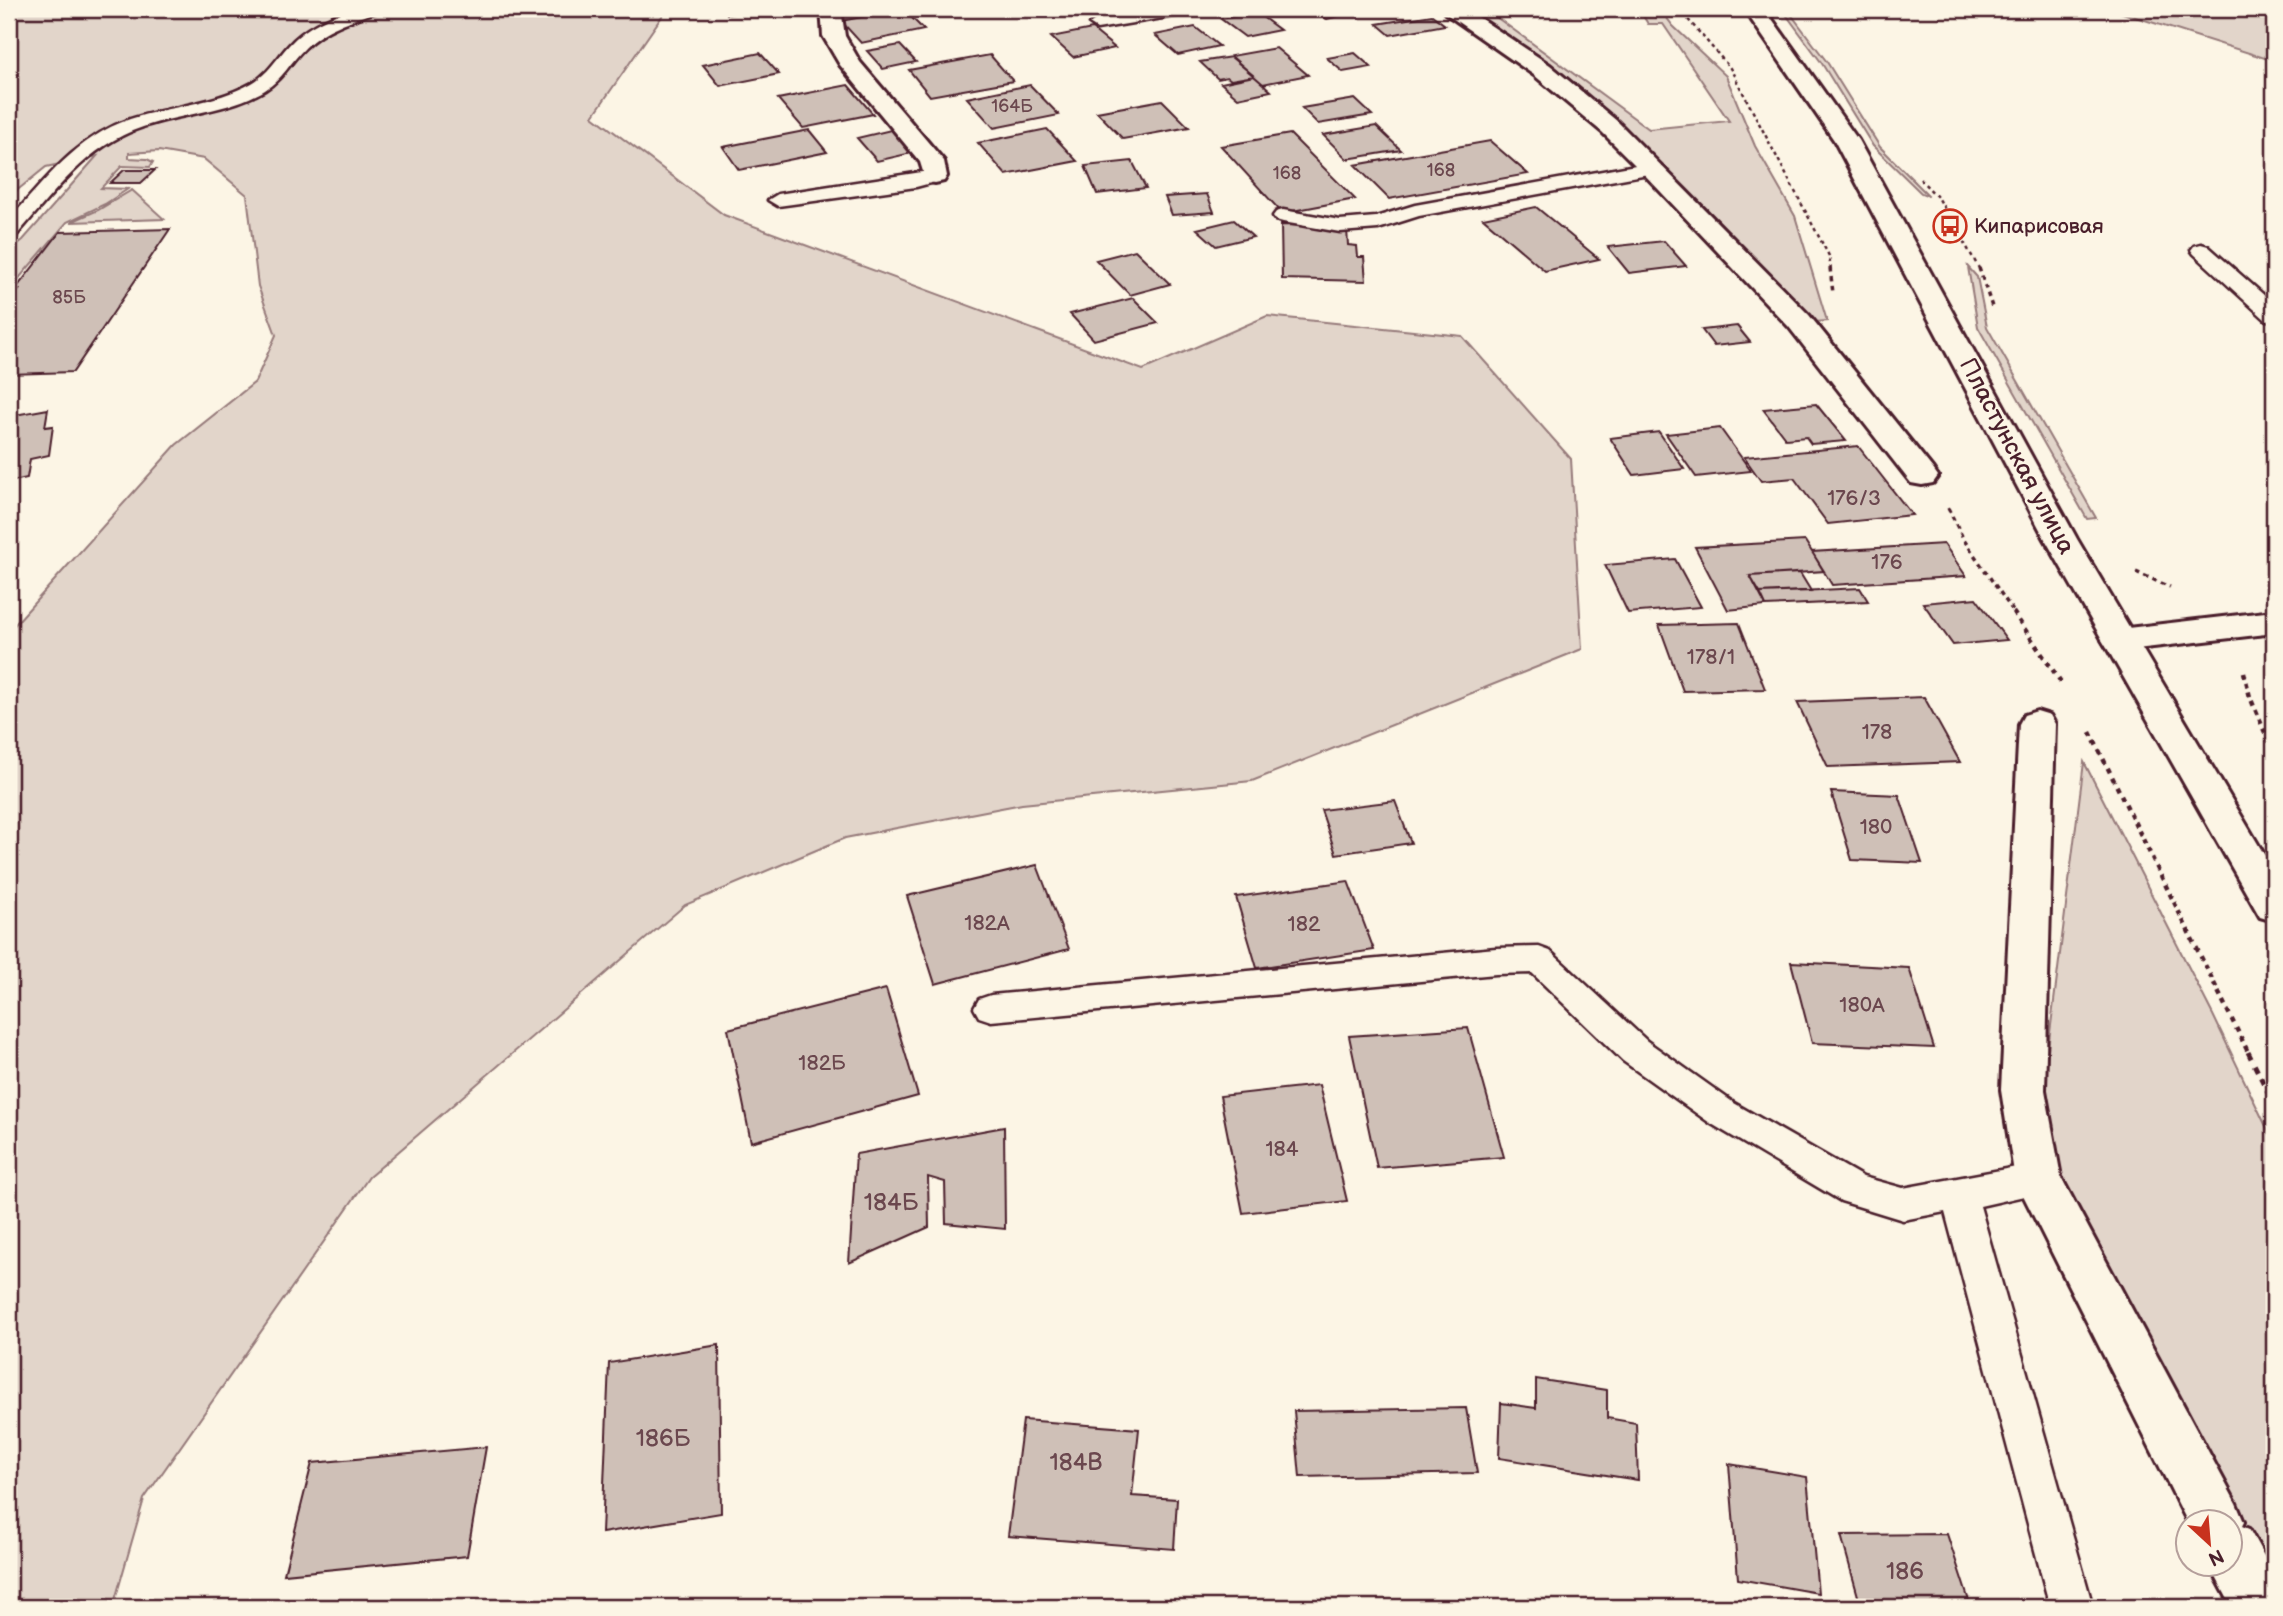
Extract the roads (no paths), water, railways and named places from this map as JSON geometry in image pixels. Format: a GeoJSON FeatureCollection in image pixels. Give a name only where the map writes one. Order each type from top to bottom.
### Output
{"type":"FeatureCollection","features":[{"type":"Feature","properties":{"kind":"street"},"geometry":{"type":"LineString","coordinates":[[831,9],[834,36],[852,65],[914,136],[932,161],[935,176]]}},
{"type":"Feature","properties":{"kind":"street"},"geometry":{"type":"LineString","coordinates":[[1452,9],[1542,70],[1610,127],[1652,168],[1799,321],[1922,476]]}},
{"type":"Feature","properties":{"kind":"street","name":"Пластунская улица"},"geometry":{"type":"LineString","coordinates":[[1755,9],[1846,140],[2061,539],[2274,906]]}},
{"type":"Feature","properties":{"kind":"street"},"geometry":{"type":"LineString","coordinates":[[2119,640],[2274,622]]}},
{"type":"Feature","properties":{"kind":"street"},"geometry":{"type":"LineString","coordinates":[[2053,708],[2023,1090],[2038,1179],[2210,1508]]}},
{"type":"Feature","properties":{"kind":"street"},"geometry":{"type":"LineString","coordinates":[[2244,1573],[2262,1607]]}},
{"type":"Feature","properties":{"kind":"lane"},"geometry":{"type":"LineString","coordinates":[[9,232],[85,149],[122,128],[237,97],[262,85],[285,64],[305,37],[346,16],[370,9]]}},
{"type":"Feature","properties":{"kind":"lane"},"geometry":{"type":"LineString","coordinates":[[1097,24],[1187,9]]}},
{"type":"Feature","properties":{"kind":"lane"},"geometry":{"type":"LineString","coordinates":[[1283,216],[1340,226],[1378,223],[1415,211],[1652,168]]}},
{"type":"Feature","properties":{"kind":"lane"},"geometry":{"type":"LineString","coordinates":[[778,200],[935,176]]}},
{"type":"Feature","properties":{"kind":"lane"},"geometry":{"type":"LineString","coordinates":[[2201,250],[2274,314]]}},
{"type":"Feature","properties":{"kind":"lane"},"geometry":{"type":"LineString","coordinates":[[991,1008],[1496,961],[1539,960],[1635,1051],[1722,1113],[1854,1190],[1903,1204],[2038,1179]]}},
{"type":"Feature","properties":{"kind":"lane"},"geometry":{"type":"LineString","coordinates":[[1959,1195],[2072,1607]]}},
{"type":"Feature","properties":{"kind":"place","name":"Кипарисовая"},"geometry":{"type":"Point","coordinates":[1950,226]}}]}
